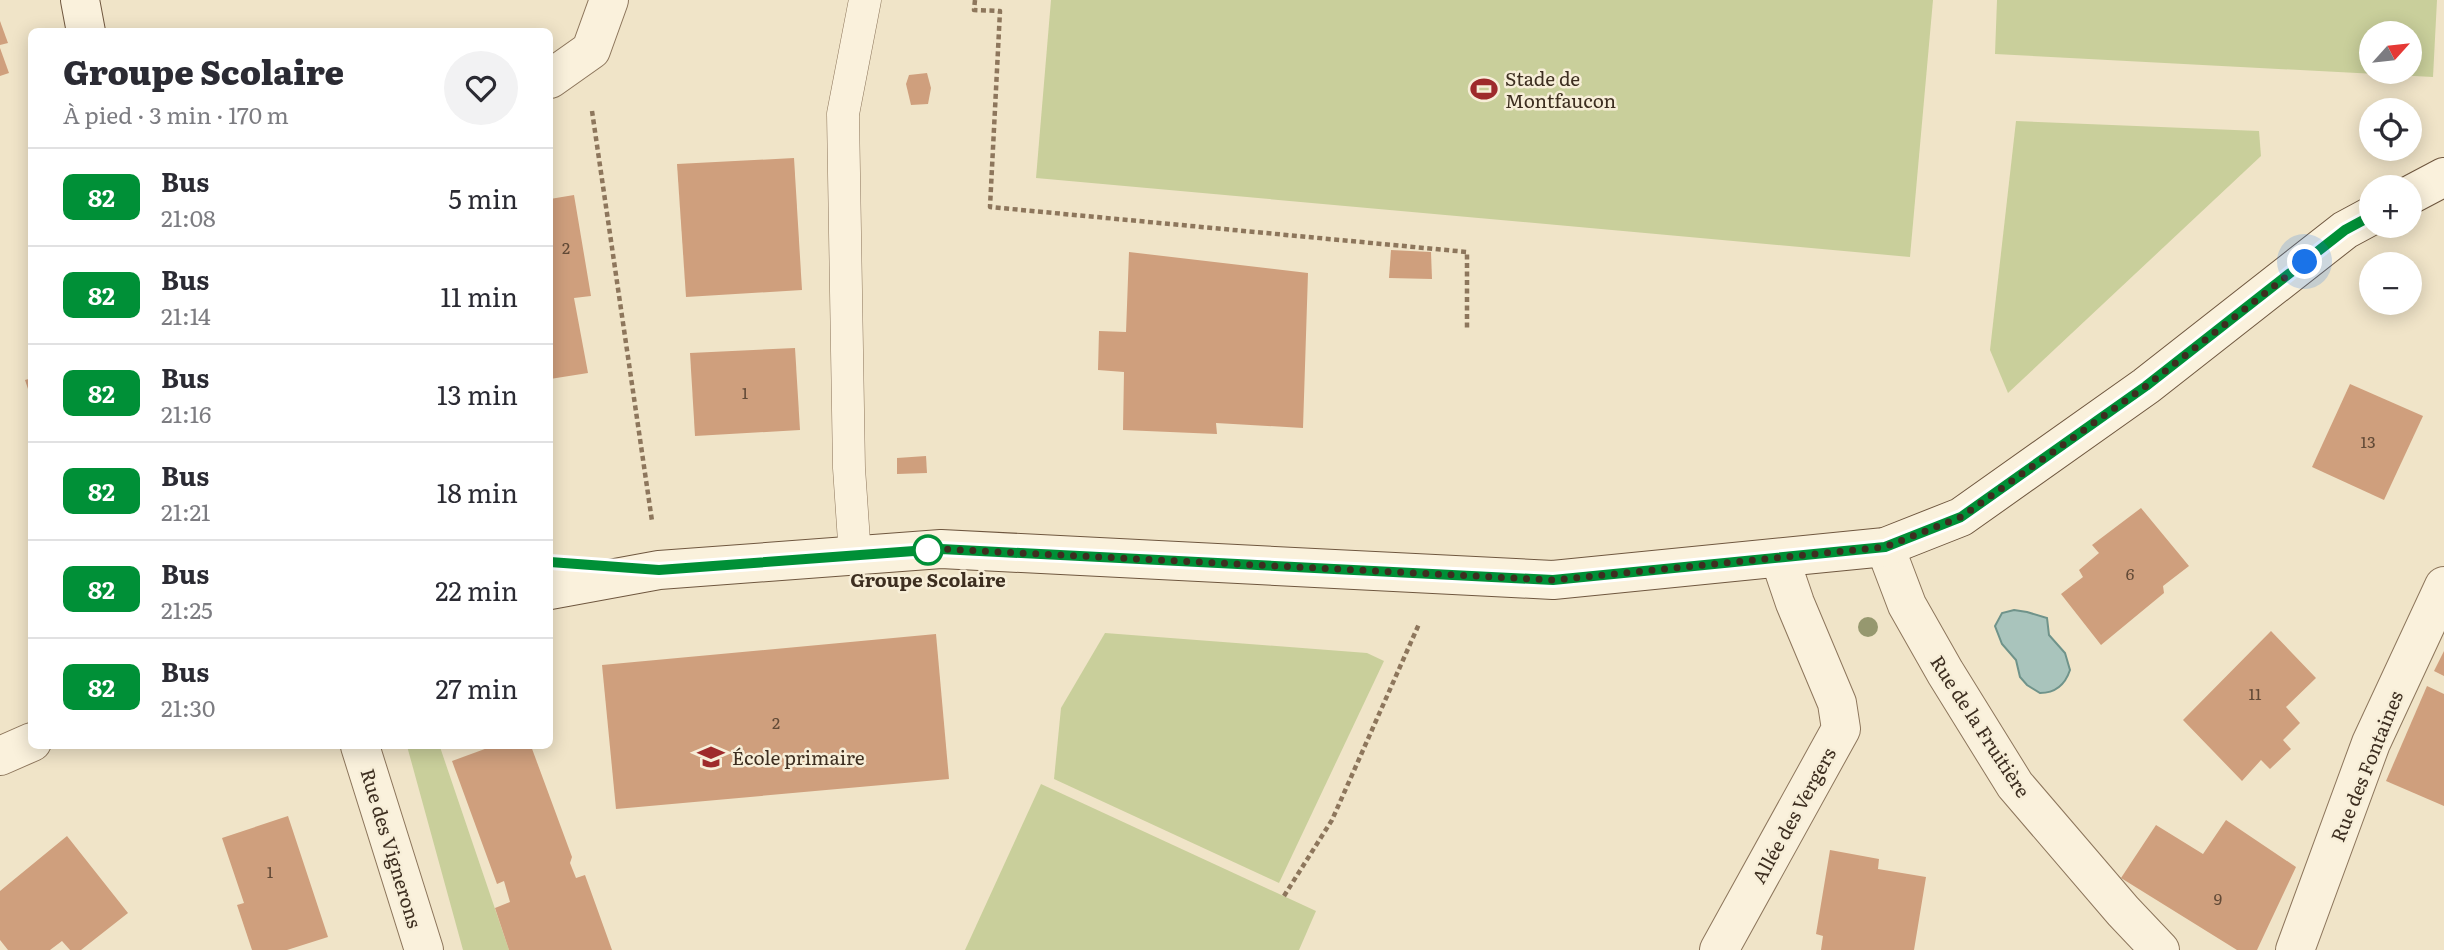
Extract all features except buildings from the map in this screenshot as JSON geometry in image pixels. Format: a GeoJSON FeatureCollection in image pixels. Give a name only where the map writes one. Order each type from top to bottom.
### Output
{"type":"FeatureCollection","features":[{"type":"Feature","properties":{"kind":"street"},"geometry":{"type":"LineString","coordinates":[[80,0],[85,28]]}},
{"type":"Feature","properties":{"kind":"street"},"geometry":{"type":"LineString","coordinates":[[553,77],[591,50],[609,0]]}},
{"type":"Feature","properties":{"kind":"street"},"geometry":{"type":"LineString","coordinates":[[2422,189],[2444,177]]}},
{"type":"Feature","properties":{"kind":"street"},"geometry":{"type":"LineString","coordinates":[[553,589],[659,570],[941,549],[1553,580],[1885,547],[1961,517],[2146,386],[2345,230],[2359,222]]}},
{"type":"Feature","properties":{"kind":"street","name":"Rue de la Fruitière"},"geometry":{"type":"LineString","coordinates":[[1885,547],[1907,605],[2015,785],[2160,950]]}},
{"type":"Feature","properties":{"kind":"street","name":"Allée des Vergers"},"geometry":{"type":"LineString","coordinates":[[1719,950],[1840,729],[1837,703],[1795,603],[1780,559]]}},
{"type":"Feature","properties":{"kind":"street"},"geometry":{"type":"LineString","coordinates":[[553,562],[659,570]]}},
{"type":"Feature","properties":{"kind":"street","name":"Rue des Fontaines"},"geometry":{"type":"LineString","coordinates":[[2295,950],[2371,743],[2444,586]]}},
{"type":"Feature","properties":{"kind":"street"},"geometry":{"type":"LineString","coordinates":[[0,756],[28,744]]}},
{"type":"Feature","properties":{"kind":"street","name":"Rue des Vignerons"},"geometry":{"type":"LineString","coordinates":[[361,749],[424,950]]}},
{"type":"Feature","properties":{"kind":"lane"},"geometry":{"type":"LineString","coordinates":[[855,556],[849,468],[843,114],[864,0]]}},
{"type":"Feature","properties":{"kind":"path"},"geometry":{"type":"LineString","coordinates":[[975,0],[974,10],[1000,11],[990,207],[1467,252],[1467,331]]}},
{"type":"Feature","properties":{"kind":"path"},"geometry":{"type":"LineString","coordinates":[[584,55],[659,570]]}},
{"type":"Feature","properties":{"kind":"path"},"geometry":{"type":"LineString","coordinates":[[1284,896],[1332,820],[1418,629],[1424,574]]}},
{"type":"Feature","properties":{"kind":"green space","name":"Stade de Montfaucon"},"geometry":{"type":"Polygon","coordinates":[[[1051,0],[1933,0],[1910,257],[1036,178],[1051,0]]]}},
{"type":"Feature","properties":{"kind":"green space"},"geometry":{"type":"Polygon","coordinates":[[[1997,0],[2437,0],[2433,77],[2422,76],[2422,21],[2359,21],[2359,73],[1995,54],[1997,0]]]}},
{"type":"Feature","properties":{"kind":"green space"},"geometry":{"type":"Polygon","coordinates":[[[2016,121],[2259,131],[2261,156],[2008,393],[1990,350],[2016,121]]]}},
{"type":"Feature","properties":{"kind":"green space"},"geometry":{"type":"Polygon","coordinates":[[[1105,633],[1367,653],[1384,661],[1279,883],[1054,779],[1061,708],[1105,633]]]}},
{"type":"Feature","properties":{"kind":"green space"},"geometry":{"type":"Polygon","coordinates":[[[408,749],[441,749],[509,950],[463,950],[408,749]]]}},
{"type":"Feature","properties":{"kind":"green space"},"geometry":{"type":"Polygon","coordinates":[[[1041,784],[1316,911],[1299,950],[965,950],[1041,784]]]}},
{"type":"Feature","properties":{"kind":"water"},"geometry":{"type":"Polygon","coordinates":[[[2014,610],[2047,618],[2049,635],[2065,653],[2070,670],[2063,684],[2055,690],[2040,693],[2027,685],[2020,677],[2016,660],[2002,644],[1995,626],[2002,613],[2014,610]]]}},
{"type":"Feature","properties":{"kind":"bus line","name":"82"},"geometry":{"type":"LineString","coordinates":[[553,562],[659,570],[941,549],[1553,580],[1885,547],[1961,517],[2146,386],[2345,230],[2359,222]]}},
{"type":"Feature","properties":{"kind":"place","name":"Stade de Montfaucon"},"geometry":{"type":"Point","coordinates":[1484,89]}},
{"type":"Feature","properties":{"kind":"place","name":"Groupe Scolaire"},"geometry":{"type":"Point","coordinates":[928,550]}},
{"type":"Feature","properties":{"kind":"place","name":"École primaire"},"geometry":{"type":"Point","coordinates":[711,757]}},
{"type":"Feature","properties":{"kind":"route"},"geometry":{"type":"LineString","coordinates":[[928,550],[919,551],[941,549],[1553,580],[1885,547],[1961,517],[2146,386],[2305,262]]}}]}
